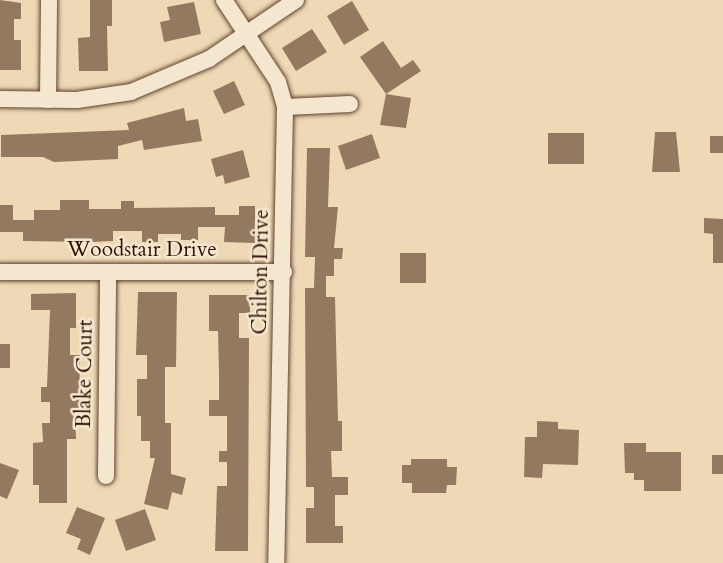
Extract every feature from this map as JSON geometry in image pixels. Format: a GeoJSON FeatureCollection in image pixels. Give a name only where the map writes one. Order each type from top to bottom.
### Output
{"type":"FeatureCollection","features":[{"type":"Feature","properties":{"kind":"street"},"geometry":{"type":"LineString","coordinates":[[48,100],[49,0]]}},
{"type":"Feature","properties":{"kind":"street","name":"Chilton Drive"},"geometry":{"type":"LineString","coordinates":[[224,0],[283,91],[285,107],[284,272],[276,563]]}},
{"type":"Feature","properties":{"kind":"street"},"geometry":{"type":"LineString","coordinates":[[0,99],[99,98],[140,89],[210,59],[296,0]]}},
{"type":"Feature","properties":{"kind":"street"},"geometry":{"type":"LineString","coordinates":[[285,107],[350,104]]}},
{"type":"Feature","properties":{"kind":"street","name":"Woodstair Drive"},"geometry":{"type":"LineString","coordinates":[[0,272],[284,272]]}},
{"type":"Feature","properties":{"kind":"street","name":"Blake Court"},"geometry":{"type":"LineString","coordinates":[[106,476],[108,272]]}},
{"type":"Feature","properties":{"kind":"building"},"geometry":{"type":"Polygon","coordinates":[[[0,0],[21,3],[21,19],[14,19],[14,40],[21,40],[21,70],[0,70],[0,0]]]}},
{"type":"Feature","properties":{"kind":"building"},"geometry":{"type":"Polygon","coordinates":[[[90,0],[112,0],[112,26],[107,26],[108,71],[79,71],[78,38],[90,37],[90,0]]]}},
{"type":"Feature","properties":{"kind":"building"},"geometry":{"type":"Polygon","coordinates":[[[352,1],[369,30],[344,45],[327,16],[352,1]]]}},
{"type":"Feature","properties":{"kind":"building"},"geometry":{"type":"Polygon","coordinates":[[[194,2],[201,34],[164,42],[160,22],[170,20],[167,7],[194,2]]]}},
{"type":"Feature","properties":{"kind":"building"},"geometry":{"type":"Polygon","coordinates":[[[312,29],[327,52],[296,71],[282,48],[312,29]]]}},
{"type":"Feature","properties":{"kind":"building"},"geometry":{"type":"Polygon","coordinates":[[[383,41],[401,68],[413,60],[421,71],[386,94],[360,57],[383,41]]]}},
{"type":"Feature","properties":{"kind":"building"},"geometry":{"type":"Polygon","coordinates":[[[234,81],[245,105],[224,114],[213,91],[234,81]]]}},
{"type":"Feature","properties":{"kind":"building"},"geometry":{"type":"Polygon","coordinates":[[[386,94],[411,98],[406,128],[380,125],[386,94]]]}},
{"type":"Feature","properties":{"kind":"building"},"geometry":{"type":"Polygon","coordinates":[[[184,108],[186,121],[198,119],[202,141],[144,150],[142,140],[118,146],[118,159],[54,162],[43,157],[1,157],[1,135],[129,130],[127,123],[184,108]]]}},
{"type":"Feature","properties":{"kind":"building"},"geometry":{"type":"Polygon","coordinates":[[[655,132],[676,132],[680,172],[652,172],[655,132]]]}},
{"type":"Feature","properties":{"kind":"building"},"geometry":{"type":"Polygon","coordinates":[[[548,133],[584,133],[584,164],[548,164],[548,133]]]}},
{"type":"Feature","properties":{"kind":"building"},"geometry":{"type":"Polygon","coordinates":[[[372,134],[380,158],[346,170],[338,146],[372,134]]]}},
{"type":"Feature","properties":{"kind":"building"},"geometry":{"type":"Polygon","coordinates":[[[710,136],[723,136],[723,153],[710,153],[710,136]]]}},
{"type":"Feature","properties":{"kind":"building"},"geometry":{"type":"Polygon","coordinates":[[[307,148],[330,148],[328,207],[338,207],[334,248],[343,248],[342,259],[334,259],[334,276],[326,276],[326,297],[335,297],[338,421],[342,421],[342,451],[331,451],[332,477],[348,477],[348,495],[335,495],[335,526],[343,526],[343,543],[306,543],[306,508],[314,508],[314,487],[306,487],[305,288],[314,288],[315,257],[305,257],[307,148]]]}},
{"type":"Feature","properties":{"kind":"building"},"geometry":{"type":"Polygon","coordinates":[[[243,150],[250,177],[225,184],[223,175],[216,177],[211,159],[243,150]]]}},
{"type":"Feature","properties":{"kind":"building"},"geometry":{"type":"Polygon","coordinates":[[[60,200],[89,200],[89,209],[121,209],[121,201],[134,201],[134,208],[215,207],[215,215],[239,215],[239,206],[255,206],[255,243],[224,242],[225,227],[198,227],[198,240],[181,240],[181,234],[158,234],[158,242],[142,242],[142,231],[113,231],[113,241],[91,242],[23,241],[23,232],[0,232],[0,205],[13,205],[13,220],[34,220],[34,210],[60,210],[60,200]]]}},
{"type":"Feature","properties":{"kind":"building"},"geometry":{"type":"Polygon","coordinates":[[[704,218],[723,219],[723,263],[713,263],[713,234],[704,233],[704,218]]]}},
{"type":"Feature","properties":{"kind":"building"},"geometry":{"type":"Polygon","coordinates":[[[400,253],[426,253],[426,283],[400,283],[400,253]]]}},
{"type":"Feature","properties":{"kind":"building"},"geometry":{"type":"Polygon","coordinates":[[[138,292],[177,292],[176,367],[165,367],[165,423],[171,423],[171,474],[186,478],[182,495],[172,492],[168,510],[144,504],[155,458],[150,458],[150,441],[141,441],[141,416],[137,416],[137,379],[147,379],[147,355],[136,355],[138,292]]]}},
{"type":"Feature","properties":{"kind":"building"},"geometry":{"type":"Polygon","coordinates":[[[76,293],[76,328],[70,328],[70,355],[80,355],[79,413],[75,413],[76,439],[67,439],[67,503],[39,503],[39,485],[33,485],[33,443],[43,442],[42,423],[50,423],[50,402],[41,402],[41,387],[47,387],[50,310],[31,310],[31,294],[76,293]]]}},
{"type":"Feature","properties":{"kind":"building"},"geometry":{"type":"Polygon","coordinates":[[[209,295],[250,295],[250,313],[239,313],[239,338],[249,338],[248,551],[215,551],[217,486],[227,486],[227,462],[219,462],[219,451],[227,451],[227,416],[209,416],[209,400],[219,400],[219,374],[218,331],[209,331],[209,295]]]}},
{"type":"Feature","properties":{"kind":"building"},"geometry":{"type":"Polygon","coordinates":[[[0,344],[10,344],[10,368],[0,368],[0,344]]]}},
{"type":"Feature","properties":{"kind":"building"},"geometry":{"type":"Polygon","coordinates":[[[537,421],[558,422],[558,429],[579,430],[578,465],[543,464],[542,478],[524,477],[525,437],[537,437],[537,421]]]}},
{"type":"Feature","properties":{"kind":"building"},"geometry":{"type":"Polygon","coordinates":[[[624,443],[646,443],[646,452],[681,452],[681,491],[644,491],[644,480],[634,480],[634,473],[625,473],[624,443]]]}},
{"type":"Feature","properties":{"kind":"building"},"geometry":{"type":"Polygon","coordinates":[[[712,455],[723,455],[723,474],[712,474],[712,455]]]}},
{"type":"Feature","properties":{"kind":"building"},"geometry":{"type":"Polygon","coordinates":[[[411,459],[447,459],[447,467],[457,467],[456,485],[447,485],[446,493],[412,493],[412,483],[402,483],[402,465],[411,465],[411,459]]]}},
{"type":"Feature","properties":{"kind":"building"},"geometry":{"type":"Polygon","coordinates":[[[0,463],[19,470],[7,499],[0,496],[0,463]]]}},
{"type":"Feature","properties":{"kind":"building"},"geometry":{"type":"Polygon","coordinates":[[[77,507],[105,518],[90,555],[77,549],[81,539],[66,533],[77,507]]]}},
{"type":"Feature","properties":{"kind":"building"},"geometry":{"type":"Polygon","coordinates":[[[145,509],[156,540],[126,551],[115,520],[145,509]]]}}]}
